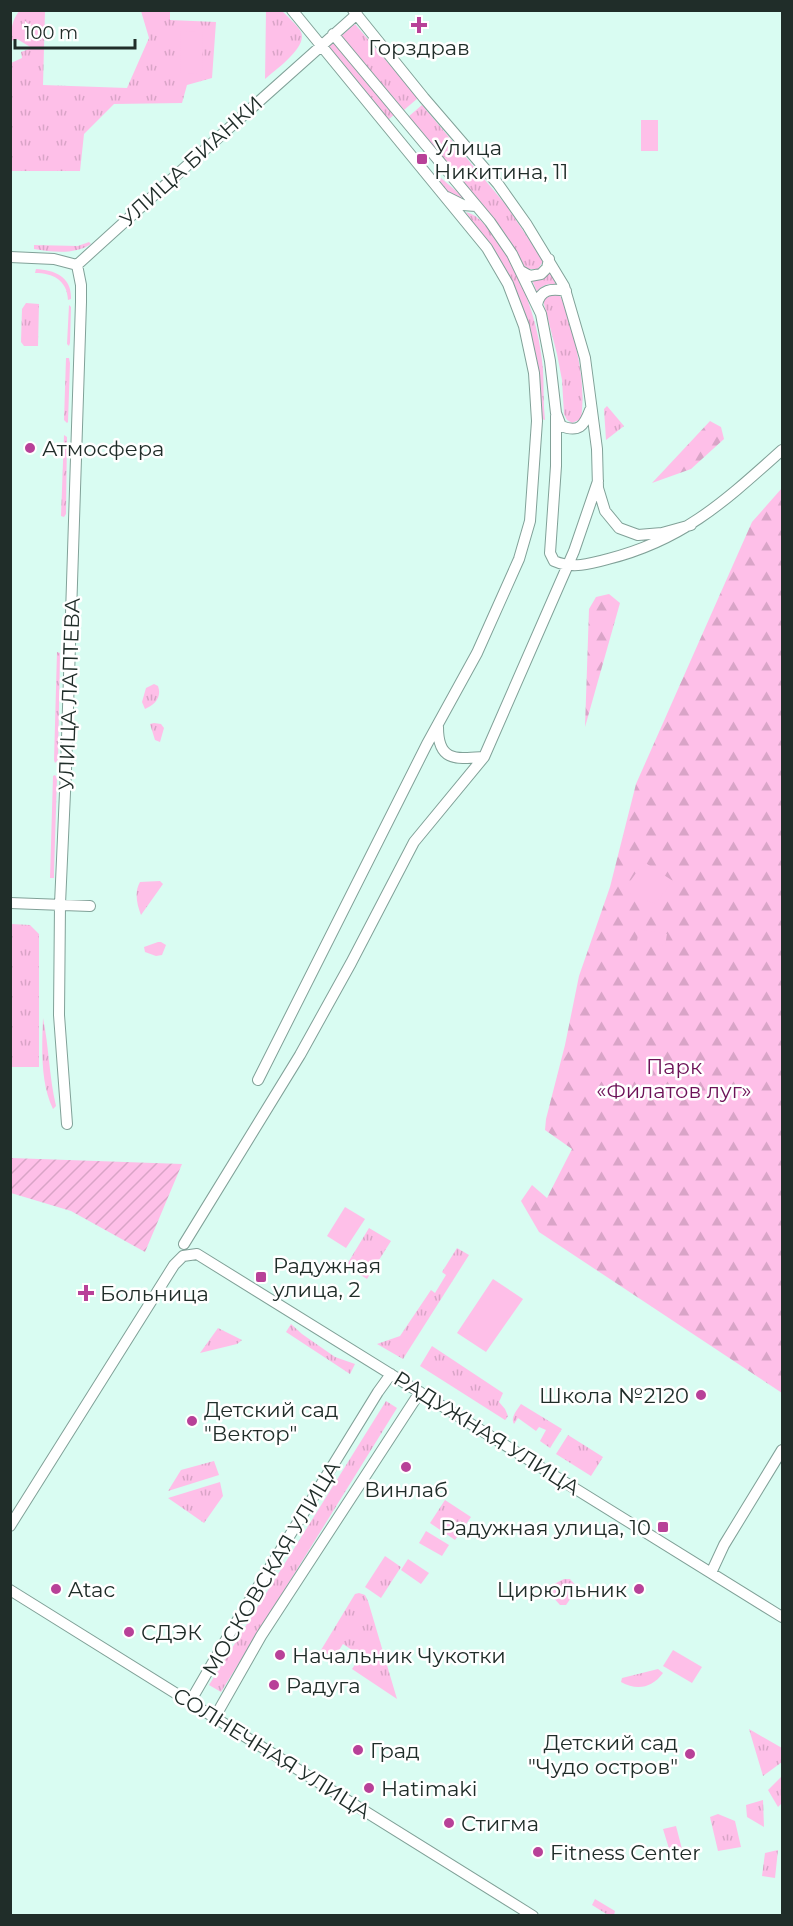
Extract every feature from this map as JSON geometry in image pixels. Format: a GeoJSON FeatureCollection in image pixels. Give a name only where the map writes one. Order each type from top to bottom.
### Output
{"type":"FeatureCollection","features":[{"type":"Feature","properties":{"kind":"street"},"geometry":{"type":"LineString","coordinates":[[258,1080],[438,724],[477,653],[519,559],[530,522],[537,421],[534,373],[524,326],[508,284],[487,248],[292,10]]}},
{"type":"Feature","properties":{"kind":"street"},"geometry":{"type":"LineString","coordinates":[[355,12],[424,98],[498,184],[549,259],[566,291],[585,358],[590,410],[597,449],[600,500],[605,511],[619,528],[638,535],[662,533],[691,525]]}},
{"type":"Feature","properties":{"kind":"street","name":"УЛИЦА БИАНКИ"},"geometry":{"type":"LineString","coordinates":[[77,265],[355,12]]}},
{"type":"Feature","properties":{"kind":"street"},"geometry":{"type":"LineString","coordinates":[[333,34],[513,254],[541,314],[550,361],[556,413],[556,466],[550,542],[550,553],[554,561],[571,566],[627,554],[660,542],[717,507],[783,450]]}},
{"type":"Feature","properties":{"kind":"street"},"geometry":{"type":"LineString","coordinates":[[439,191],[450,200],[463,205],[476,206]]}},
{"type":"Feature","properties":{"kind":"street"},"geometry":{"type":"LineString","coordinates":[[10,257],[54,259],[77,265]]}},
{"type":"Feature","properties":{"kind":"street"},"geometry":{"type":"LineString","coordinates":[[520,271],[530,276],[541,274],[547,268],[549,259]]}},
{"type":"Feature","properties":{"kind":"street","name":"УЛИЦА ЛАПТЕВА"},"geometry":{"type":"LineString","coordinates":[[67,1124],[59,1015],[60,904],[81,302],[81,285],[77,265]]}},
{"type":"Feature","properties":{"kind":"street"},"geometry":{"type":"LineString","coordinates":[[537,305],[538,298],[545,291],[554,288],[566,291]]}},
{"type":"Feature","properties":{"kind":"street"},"geometry":{"type":"LineString","coordinates":[[556,413],[561,426],[571,430],[585,423],[590,410]]}},
{"type":"Feature","properties":{"kind":"street"},"geometry":{"type":"LineString","coordinates":[[184,1244],[300,1055],[414,842],[484,757],[574,551],[598,482]]}},
{"type":"Feature","properties":{"kind":"street"},"geometry":{"type":"LineString","coordinates":[[438,724],[438,741],[443,751],[453,757],[484,757]]}},
{"type":"Feature","properties":{"kind":"street"},"geometry":{"type":"LineString","coordinates":[[10,903],[90,906]]}},
{"type":"Feature","properties":{"kind":"street","name":"РАДУЖНАЯ УЛИЦА"},"geometry":{"type":"LineString","coordinates":[[10,1526],[178,1259],[197,1254],[783,1617]]}},
{"type":"Feature","properties":{"kind":"street","name":"МОСКОВСКАЯ УЛИЦА"},"geometry":{"type":"LineString","coordinates":[[190,1702],[238,1620],[391,1374]]}},
{"type":"Feature","properties":{"kind":"street","name":"МОСКОВСКАЯ УЛИЦА"},"geometry":{"type":"LineString","coordinates":[[214,1717],[261,1636],[420,1392]]}},
{"type":"Feature","properties":{"kind":"street"},"geometry":{"type":"LineString","coordinates":[[711,1573],[724,1545],[783,1450]]}},
{"type":"Feature","properties":{"kind":"street","name":"СОЛНЕЧНАЯ УЛИЦА"},"geometry":{"type":"LineString","coordinates":[[10,1590],[533,1916]]}},
{"type":"Feature","properties":{"kind":"green space"},"geometry":{"type":"Polygon","coordinates":[[[19,11],[45,11],[43,85],[127,88],[149,38],[141,11],[170,11],[170,20],[216,22],[212,78],[187,85],[182,103],[114,104],[84,134],[80,171],[11,171],[11,63],[22,58],[21,52],[32,48],[17,39],[11,41],[12,25],[19,11]]]}},
{"type":"Feature","properties":{"kind":"green space"},"geometry":{"type":"Polygon","coordinates":[[[266,11],[282,11],[299,29],[302,38],[289,58],[265,79],[266,11]]]}},
{"type":"Feature","properties":{"kind":"green space"},"geometry":{"type":"Polygon","coordinates":[[[355,24],[418,98],[404,110],[341,36],[355,24]]]}},
{"type":"Feature","properties":{"kind":"green space"},"geometry":{"type":"Polygon","coordinates":[[[181,31],[203,32],[202,74],[180,73],[181,31]]]}},
{"type":"Feature","properties":{"kind":"green space"},"geometry":{"type":"Polygon","coordinates":[[[333,42],[395,114],[388,120],[327,47],[333,42]]]}},
{"type":"Feature","properties":{"kind":"green space"},"geometry":{"type":"Polygon","coordinates":[[[422,105],[506,205],[542,259],[538,269],[525,269],[513,246],[408,117],[422,105]]]}},
{"type":"Feature","properties":{"kind":"green space"},"geometry":{"type":"Polygon","coordinates":[[[641,120],[658,120],[658,151],[641,151],[641,120]]]}},
{"type":"Feature","properties":{"kind":"green space"},"geometry":{"type":"Polygon","coordinates":[[[441,178],[464,199],[448,194],[437,181],[441,178]]]}},
{"type":"Feature","properties":{"kind":"green space"},"geometry":{"type":"Polygon","coordinates":[[[466,212],[480,219],[487,227],[506,254],[522,285],[541,352],[545,420],[542,419],[529,326],[466,212]]]}},
{"type":"Feature","properties":{"kind":"green space"},"geometry":{"type":"Polygon","coordinates":[[[89,242],[91,244],[71,251],[56,252],[34,249],[34,245],[78,246],[89,242]]]}},
{"type":"Feature","properties":{"kind":"green space"},"geometry":{"type":"Polygon","coordinates":[[[36,269],[50,271],[61,276],[69,285],[71,299],[68,300],[65,287],[58,279],[48,274],[35,273],[36,269]]]}},
{"type":"Feature","properties":{"kind":"green space"},"geometry":{"type":"Polygon","coordinates":[[[550,272],[556,285],[545,285],[537,292],[532,280],[542,280],[550,272]]]}},
{"type":"Feature","properties":{"kind":"green space"},"geometry":{"type":"Polygon","coordinates":[[[557,294],[561,297],[570,326],[581,373],[581,419],[572,423],[564,414],[562,380],[544,304],[547,297],[557,294]]]}},
{"type":"Feature","properties":{"kind":"green space"},"geometry":{"type":"Polygon","coordinates":[[[26,303],[39,304],[38,346],[24,346],[21,342],[22,309],[26,303]]]}},
{"type":"Feature","properties":{"kind":"green space"},"geometry":{"type":"Polygon","coordinates":[[[69,305],[71,307],[69,346],[67,344],[69,305]]]}},
{"type":"Feature","properties":{"kind":"green space"},"geometry":{"type":"Polygon","coordinates":[[[66,358],[69,358],[70,363],[67,423],[64,420],[66,358]]]}},
{"type":"Feature","properties":{"kind":"green space"},"geometry":{"type":"Polygon","coordinates":[[[607,406],[624,426],[606,440],[604,409],[607,406]]]}},
{"type":"Feature","properties":{"kind":"green space"},"geometry":{"type":"Polygon","coordinates":[[[710,421],[721,427],[724,439],[691,469],[652,483],[710,421]]]}},
{"type":"Feature","properties":{"kind":"green space"},"geometry":{"type":"Polygon","coordinates":[[[64,435],[67,437],[66,514],[64,517],[61,516],[64,435]]]}},
{"type":"Feature","properties":{"kind":"green space","name":"Парк «Филатов луг»"},"geometry":{"type":"Polygon","coordinates":[[[782,488],[782,1393],[539,1232],[521,1201],[532,1185],[547,1198],[572,1149],[545,1130],[546,1119],[565,1045],[579,976],[610,887],[636,784],[752,522],[782,488]]]}},
{"type":"Feature","properties":{"kind":"green space"},"geometry":{"type":"Polygon","coordinates":[[[609,594],[620,603],[585,727],[589,609],[596,597],[609,594]]]}},
{"type":"Feature","properties":{"kind":"green space"},"geometry":{"type":"Polygon","coordinates":[[[57,652],[60,653],[58,760],[55,763],[54,760],[57,652]]]}},
{"type":"Feature","properties":{"kind":"green space"},"geometry":{"type":"Polygon","coordinates":[[[154,684],[158,686],[158,697],[155,703],[145,709],[142,702],[146,688],[154,684]]]}},
{"type":"Feature","properties":{"kind":"green space"},"geometry":{"type":"Polygon","coordinates":[[[150,724],[161,724],[164,728],[160,742],[155,740],[150,724]]]}},
{"type":"Feature","properties":{"kind":"green space"},"geometry":{"type":"Polygon","coordinates":[[[53,776],[57,778],[54,878],[50,878],[53,776]]]}},
{"type":"Feature","properties":{"kind":"green space"},"geometry":{"type":"Polygon","coordinates":[[[644,862],[673,881],[655,904],[623,891],[644,862]]]}},
{"type":"Feature","properties":{"kind":"green space"},"geometry":{"type":"Polygon","coordinates":[[[160,881],[163,884],[141,915],[137,898],[140,882],[160,881]]]}},
{"type":"Feature","properties":{"kind":"green space"},"geometry":{"type":"Polygon","coordinates":[[[11,924],[30,925],[39,934],[39,1067],[11,1067],[11,924]]]}},
{"type":"Feature","properties":{"kind":"green space"},"geometry":{"type":"Polygon","coordinates":[[[639,929],[667,934],[665,946],[637,941],[639,929]]]}},
{"type":"Feature","properties":{"kind":"green space"},"geometry":{"type":"Polygon","coordinates":[[[158,942],[166,945],[162,955],[156,956],[145,952],[144,947],[158,942]]]}},
{"type":"Feature","properties":{"kind":"green space"},"geometry":{"type":"Polygon","coordinates":[[[43,1018],[56,1106],[53,1109],[44,1076],[43,1018]]]}},
{"type":"Feature","properties":{"kind":"green space"},"geometry":{"type":"Polygon","coordinates":[[[11,1158],[182,1164],[145,1252],[71,1211],[11,1193],[11,1158]]]}},
{"type":"Feature","properties":{"kind":"green space"},"geometry":{"type":"Polygon","coordinates":[[[345,1207],[365,1219],[346,1248],[327,1236],[345,1207]]]}},
{"type":"Feature","properties":{"kind":"green space"},"geometry":{"type":"Polygon","coordinates":[[[369,1228],[391,1241],[367,1279],[346,1266],[369,1228]]]}},
{"type":"Feature","properties":{"kind":"green space"},"geometry":{"type":"Polygon","coordinates":[[[457,1248],[469,1255],[403,1359],[377,1344],[400,1336],[431,1290],[435,1293],[446,1275],[442,1272],[457,1248]]]}},
{"type":"Feature","properties":{"kind":"green space"},"geometry":{"type":"Polygon","coordinates":[[[493,1279],[523,1299],[486,1352],[457,1333],[493,1279]]]}},
{"type":"Feature","properties":{"kind":"green space"},"geometry":{"type":"Polygon","coordinates":[[[291,1324],[335,1357],[355,1364],[350,1374],[286,1332],[291,1324]]]}},
{"type":"Feature","properties":{"kind":"green space"},"geometry":{"type":"Polygon","coordinates":[[[218,1328],[242,1340],[237,1344],[200,1353],[218,1328]]]}},
{"type":"Feature","properties":{"kind":"green space"},"geometry":{"type":"Polygon","coordinates":[[[432,1346],[503,1393],[499,1402],[508,1416],[505,1420],[420,1366],[432,1346]]]}},
{"type":"Feature","properties":{"kind":"green space"},"geometry":{"type":"Polygon","coordinates":[[[386,1401],[397,1408],[221,1692],[209,1685],[386,1401]]]}},
{"type":"Feature","properties":{"kind":"green space"},"geometry":{"type":"Polygon","coordinates":[[[521,1404],[562,1429],[550,1448],[540,1441],[546,1430],[539,1427],[536,1431],[518,1418],[514,1424],[513,1417],[521,1404]]]}},
{"type":"Feature","properties":{"kind":"green space"},"geometry":{"type":"Polygon","coordinates":[[[568,1435],[603,1457],[591,1476],[556,1454],[568,1435]]]}},
{"type":"Feature","properties":{"kind":"green space"},"geometry":{"type":"Polygon","coordinates":[[[214,1461],[219,1475],[168,1491],[181,1470],[214,1461]]]}},
{"type":"Feature","properties":{"kind":"green space"},"geometry":{"type":"Polygon","coordinates":[[[220,1482],[223,1496],[204,1523],[168,1498],[220,1482]]]}},
{"type":"Feature","properties":{"kind":"green space"},"geometry":{"type":"Polygon","coordinates":[[[445,1500],[471,1517],[455,1540],[430,1523],[445,1500]]]}},
{"type":"Feature","properties":{"kind":"green space"},"geometry":{"type":"Polygon","coordinates":[[[426,1531],[449,1545],[442,1556],[419,1543],[426,1531]]]}},
{"type":"Feature","properties":{"kind":"green space"},"geometry":{"type":"Polygon","coordinates":[[[385,1556],[401,1567],[381,1598],[365,1587],[385,1556]]]}},
{"type":"Feature","properties":{"kind":"green space"},"geometry":{"type":"Polygon","coordinates":[[[408,1559],[429,1573],[421,1584],[401,1570],[408,1559]]]}},
{"type":"Feature","properties":{"kind":"green space"},"geometry":{"type":"Polygon","coordinates":[[[570,1579],[578,1588],[566,1605],[560,1605],[552,1596],[554,1584],[570,1579]]]}},
{"type":"Feature","properties":{"kind":"green space"},"geometry":{"type":"Polygon","coordinates":[[[355,1594],[365,1595],[368,1601],[397,1699],[352,1669],[361,1656],[343,1644],[334,1658],[321,1650],[355,1594]]]}},
{"type":"Feature","properties":{"kind":"green space"},"geometry":{"type":"Polygon","coordinates":[[[673,1650],[702,1667],[692,1683],[663,1666],[673,1650]]]}},
{"type":"Feature","properties":{"kind":"green space"},"geometry":{"type":"Polygon","coordinates":[[[658,1669],[663,1673],[649,1685],[638,1687],[621,1682],[622,1678],[658,1669]]]}},
{"type":"Feature","properties":{"kind":"green space"},"geometry":{"type":"Polygon","coordinates":[[[749,1729],[782,1748],[782,1762],[763,1776],[749,1729]]]}},
{"type":"Feature","properties":{"kind":"green space"},"geometry":{"type":"Polygon","coordinates":[[[782,1776],[782,1803],[778,1807],[768,1790],[782,1776]]]}},
{"type":"Feature","properties":{"kind":"green space"},"geometry":{"type":"Polygon","coordinates":[[[763,1800],[764,1827],[747,1817],[746,1805],[763,1800]]]}},
{"type":"Feature","properties":{"kind":"green space"},"geometry":{"type":"Polygon","coordinates":[[[718,1814],[735,1821],[741,1847],[718,1851],[710,1817],[718,1814]]]}},
{"type":"Feature","properties":{"kind":"green space"},"geometry":{"type":"Polygon","coordinates":[[[676,1826],[682,1849],[670,1852],[663,1829],[676,1826]]]}},
{"type":"Feature","properties":{"kind":"green space"},"geometry":{"type":"Polygon","coordinates":[[[778,1850],[775,1878],[762,1876],[765,1853],[778,1850]]]}},
{"type":"Feature","properties":{"kind":"green space"},"geometry":{"type":"Polygon","coordinates":[[[595,1899],[615,1911],[614,1915],[608,1915],[592,1905],[595,1899]]]}},
{"type":"Feature","properties":{"kind":"place","name":"Горздрав"},"geometry":{"type":"Point","coordinates":[419,25]}},
{"type":"Feature","properties":{"kind":"place","name":"Улица Никитина, 11"},"geometry":{"type":"Point","coordinates":[422,159]}},
{"type":"Feature","properties":{"kind":"place","name":"Атмосфера"},"geometry":{"type":"Point","coordinates":[30,448]}},
{"type":"Feature","properties":{"kind":"place","name":"Радужная улица, 2"},"geometry":{"type":"Point","coordinates":[261,1277]}},
{"type":"Feature","properties":{"kind":"place","name":"Больница"},"geometry":{"type":"Point","coordinates":[86,1293]}},
{"type":"Feature","properties":{"kind":"place","name":"Школа №2120"},"geometry":{"type":"Point","coordinates":[701,1395]}},
{"type":"Feature","properties":{"kind":"place","name":"Детский сад \"Вектор\""},"geometry":{"type":"Point","coordinates":[192,1421]}},
{"type":"Feature","properties":{"kind":"place","name":"Винлаб"},"geometry":{"type":"Point","coordinates":[406,1467]}},
{"type":"Feature","properties":{"kind":"place","name":"Радужная улица, 10"},"geometry":{"type":"Point","coordinates":[663,1527]}},
{"type":"Feature","properties":{"kind":"place","name":"Atac"},"geometry":{"type":"Point","coordinates":[56,1589]}},
{"type":"Feature","properties":{"kind":"place","name":"Цирюльник"},"geometry":{"type":"Point","coordinates":[639,1589]}},
{"type":"Feature","properties":{"kind":"place","name":"СДЭК"},"geometry":{"type":"Point","coordinates":[129,1632]}},
{"type":"Feature","properties":{"kind":"place","name":"Начальник Чукотки"},"geometry":{"type":"Point","coordinates":[280,1655]}},
{"type":"Feature","properties":{"kind":"place","name":"Радуга"},"geometry":{"type":"Point","coordinates":[274,1685]}},
{"type":"Feature","properties":{"kind":"place","name":"Град"},"geometry":{"type":"Point","coordinates":[358,1750]}},
{"type":"Feature","properties":{"kind":"place","name":"Детский сад \"Чудо остров\""},"geometry":{"type":"Point","coordinates":[690,1754]}},
{"type":"Feature","properties":{"kind":"place","name":"Hatimaki"},"geometry":{"type":"Point","coordinates":[369,1788]}},
{"type":"Feature","properties":{"kind":"place","name":"Стигма"},"geometry":{"type":"Point","coordinates":[449,1823]}},
{"type":"Feature","properties":{"kind":"place","name":"Fitness Center"},"geometry":{"type":"Point","coordinates":[538,1852]}}]}
